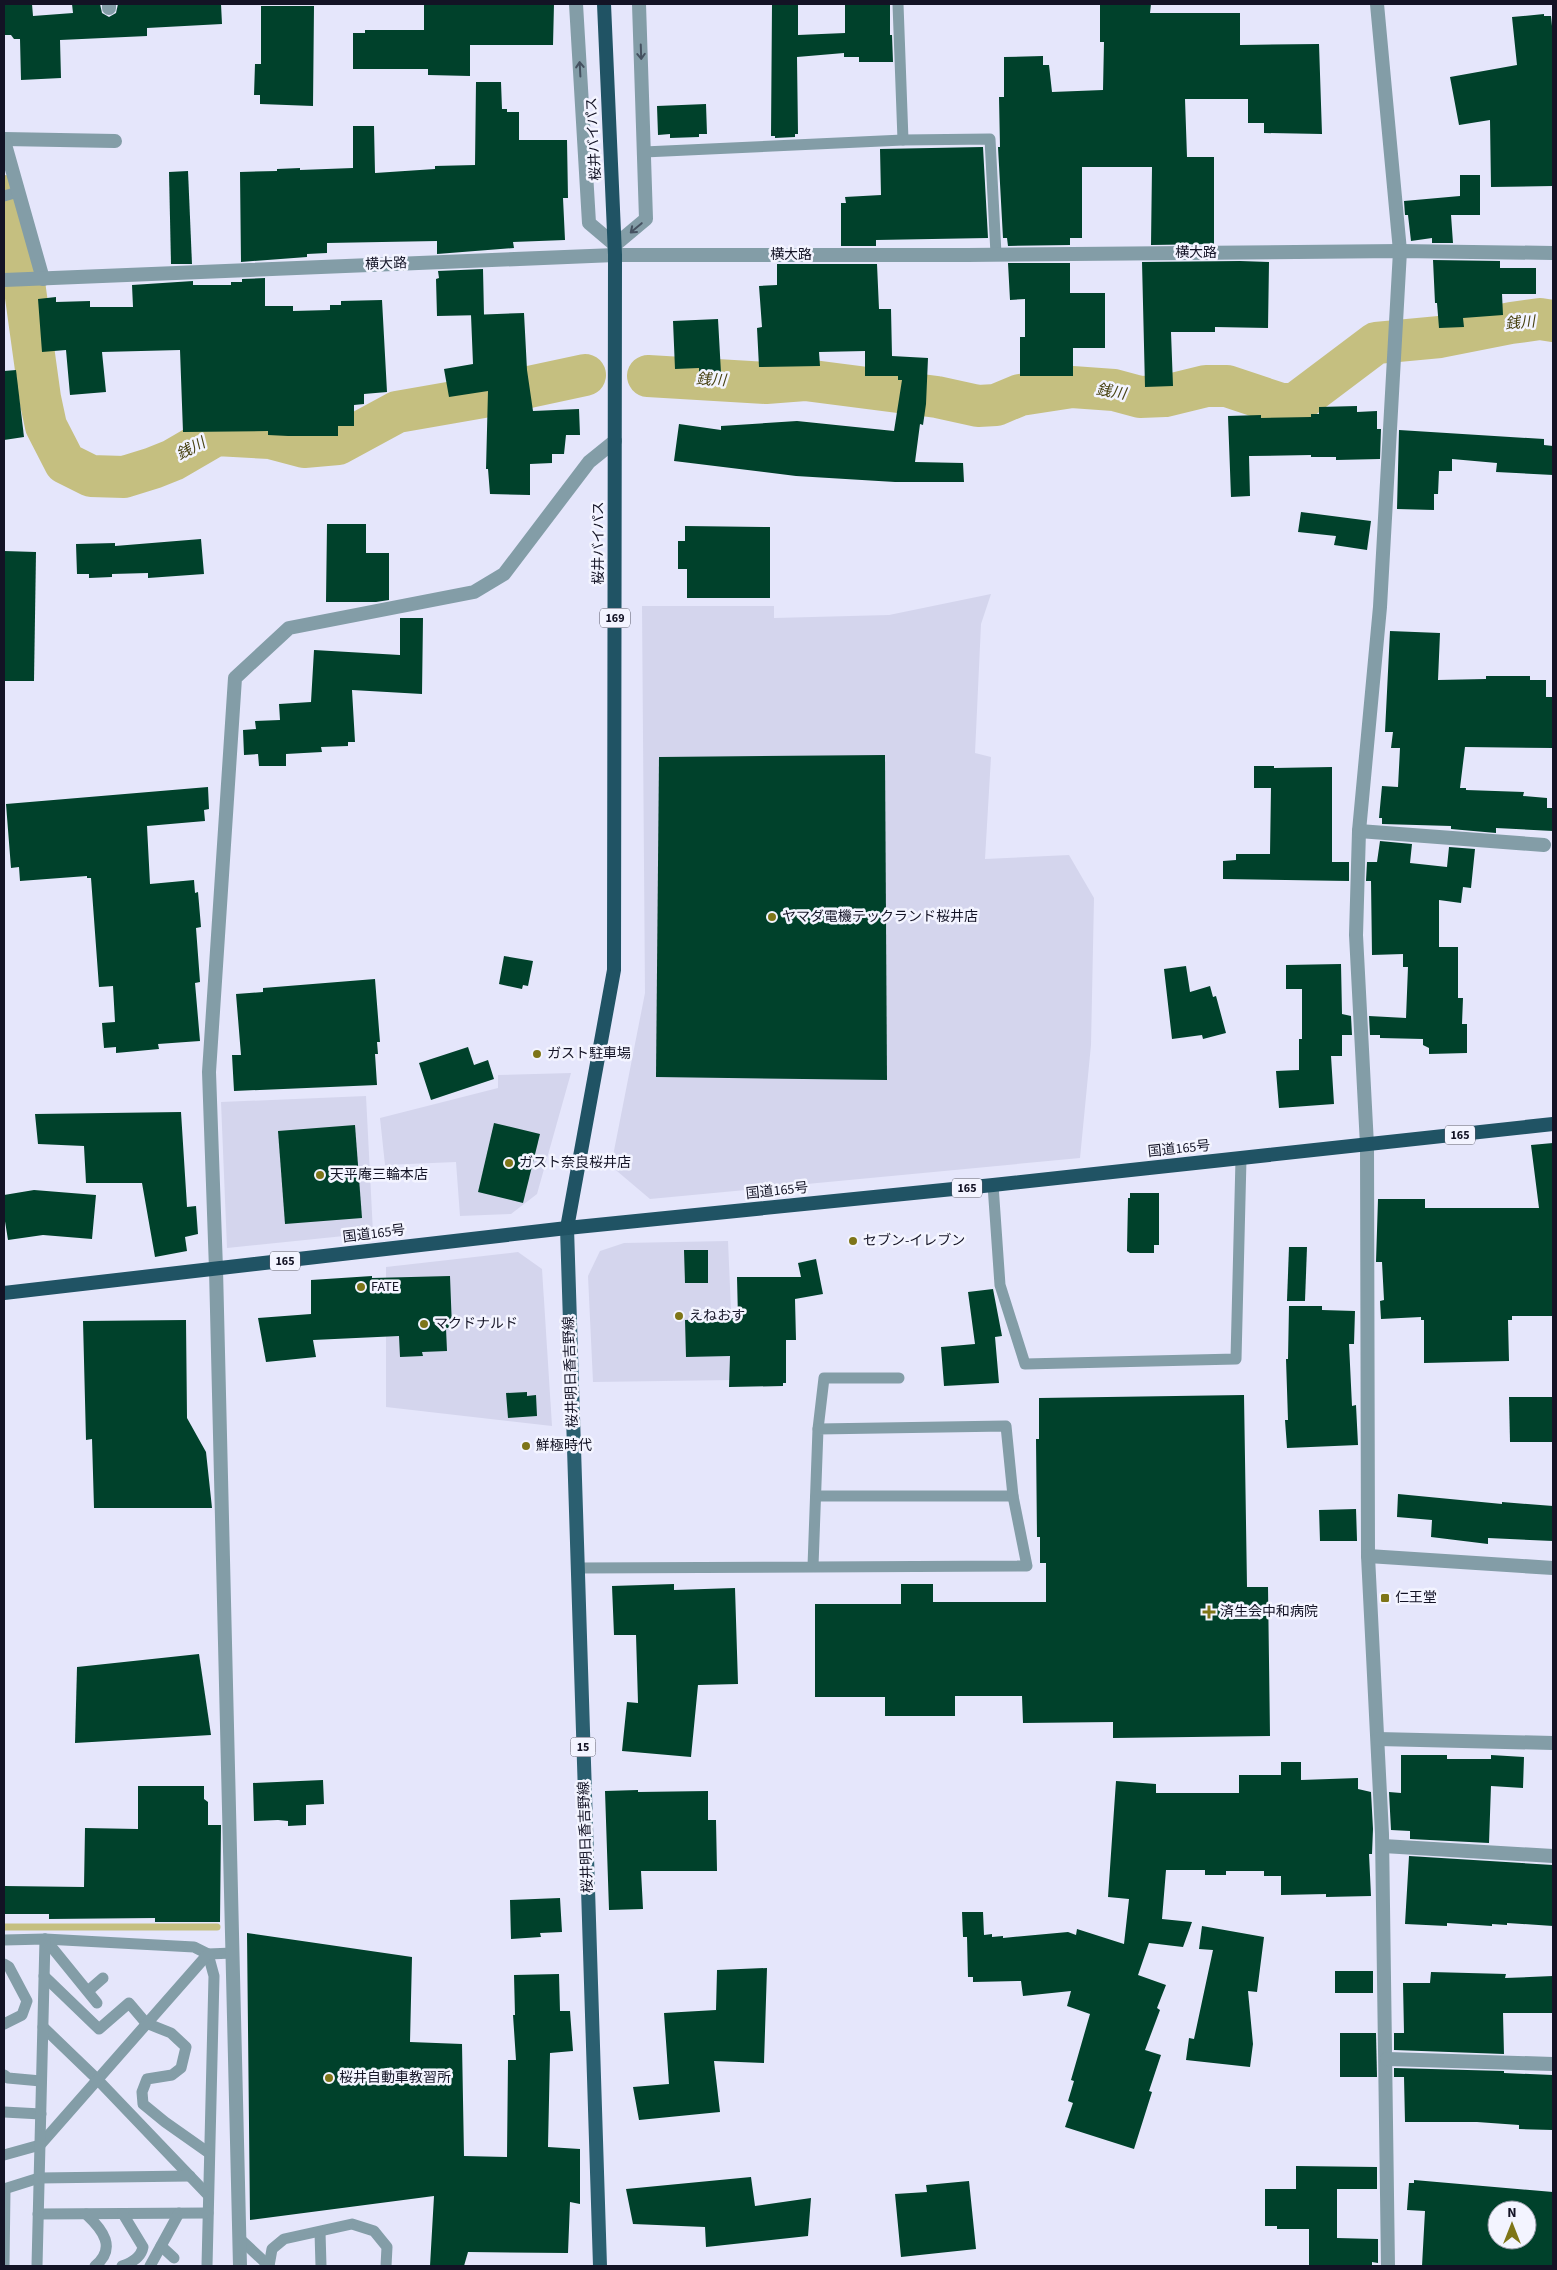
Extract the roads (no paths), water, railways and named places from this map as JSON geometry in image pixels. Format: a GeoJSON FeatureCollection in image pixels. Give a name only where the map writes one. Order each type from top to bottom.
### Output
{"type":"FeatureCollection","features":[{"type":"Feature","properties":{"kind":"highway","name":"桜井バイパス"},"geometry":{"type":"LineString","coordinates":[[567,1228],[614,970],[615,250],[604,4]]}},
{"type":"Feature","properties":{"kind":"highway","name":"国道165号"},"geometry":{"type":"LineString","coordinates":[[4,1294],[567,1228],[1241,1159],[1553,1124]]}},
{"type":"Feature","properties":{"kind":"main road","name":"桜井明日香吉野線"},"geometry":{"type":"LineString","coordinates":[[567,1228],[600,2266]]}},
{"type":"Feature","properties":{"kind":"street"},"geometry":{"type":"LineString","coordinates":[[576,4],[589,223],[615,250],[646,219],[639,4]]}},
{"type":"Feature","properties":{"kind":"street"},"geometry":{"type":"LineString","coordinates":[[1377,4],[1400,251],[1380,607],[1359,831],[1356,936],[1367,1145],[1368,1556],[1383,1846],[1388,2266]]}},
{"type":"Feature","properties":{"kind":"street"},"geometry":{"type":"LineString","coordinates":[[23,280],[4,140],[115,141]]}},
{"type":"Feature","properties":{"kind":"street","name":"横大路"},"geometry":{"type":"LineString","coordinates":[[23,280],[615,250],[996,254],[1400,251],[1553,253]]}},
{"type":"Feature","properties":{"kind":"street"},"geometry":{"type":"LineString","coordinates":[[240,2266],[216,1268],[209,1072],[235,678],[289,628],[474,592],[504,574],[589,462],[615,442]]}},
{"type":"Feature","properties":{"kind":"street"},"geometry":{"type":"LineString","coordinates":[[1359,831],[1544,845]]}},
{"type":"Feature","properties":{"kind":"street"},"geometry":{"type":"LineString","coordinates":[[1368,1556],[1553,1568]]}},
{"type":"Feature","properties":{"kind":"street"},"geometry":{"type":"LineString","coordinates":[[1378,1740],[1553,1743]]}},
{"type":"Feature","properties":{"kind":"street"},"geometry":{"type":"LineString","coordinates":[[1383,1846],[1553,1856]]}},
{"type":"Feature","properties":{"kind":"street"},"geometry":{"type":"LineString","coordinates":[[1386,2058],[1553,2064]]}},
{"type":"Feature","properties":{"kind":"lane"},"geometry":{"type":"LineString","coordinates":[[898,4],[903,140]]}},
{"type":"Feature","properties":{"kind":"lane"},"geometry":{"type":"LineString","coordinates":[[644,152],[903,140],[990,139],[996,254]]}},
{"type":"Feature","properties":{"kind":"lane"},"geometry":{"type":"LineString","coordinates":[[993,1185],[1000,1285],[1025,1364],[1236,1359],[1241,1159]]}},
{"type":"Feature","properties":{"kind":"lane"},"geometry":{"type":"LineString","coordinates":[[813,1566],[818,1429],[824,1378],[899,1378]]}},
{"type":"Feature","properties":{"kind":"lane"},"geometry":{"type":"LineString","coordinates":[[578,1568],[1027,1566],[1013,1496],[1006,1426],[818,1429]]}},
{"type":"Feature","properties":{"kind":"lane"},"geometry":{"type":"LineString","coordinates":[[816,1496],[1013,1496]]}},
{"type":"Feature","properties":{"kind":"lane"},"geometry":{"type":"LineString","coordinates":[[4,1940],[45,1939],[194,1947],[208,1954],[232,1953]]}},
{"type":"Feature","properties":{"kind":"lane"},"geometry":{"type":"LineString","coordinates":[[37,2266],[45,1939]]}},
{"type":"Feature","properties":{"kind":"lane"},"geometry":{"type":"LineString","coordinates":[[45,1939],[97,2003]]}},
{"type":"Feature","properties":{"kind":"lane"},"geometry":{"type":"LineString","coordinates":[[4,2155],[40,2145],[208,1954]]}},
{"type":"Feature","properties":{"kind":"lane"},"geometry":{"type":"LineString","coordinates":[[207,2266],[214,1976],[208,1954]]}},
{"type":"Feature","properties":{"kind":"lane"},"geometry":{"type":"LineString","coordinates":[[4,1964],[9,1967],[27,2001],[22,2015],[4,2024]]}},
{"type":"Feature","properties":{"kind":"lane"},"geometry":{"type":"LineString","coordinates":[[44,1976],[99,2029],[129,2003],[146,2024],[170,2033],[186,2047],[181,2068],[172,2075],[148,2079],[142,2092],[143,2104],[165,2122],[210,2153]]}},
{"type":"Feature","properties":{"kind":"lane"},"geometry":{"type":"LineString","coordinates":[[88,1991],[103,1978]]}},
{"type":"Feature","properties":{"kind":"lane"},"geometry":{"type":"LineString","coordinates":[[43,2028],[97,2079],[208,2195]]}},
{"type":"Feature","properties":{"kind":"lane"},"geometry":{"type":"LineString","coordinates":[[4,2075],[8,2078],[41,2081]]}},
{"type":"Feature","properties":{"kind":"lane"},"geometry":{"type":"LineString","coordinates":[[4,2112],[41,2114]]}},
{"type":"Feature","properties":{"kind":"lane"},"geometry":{"type":"LineString","coordinates":[[4,2266],[5,2189],[39,2178],[190,2176]]}},
{"type":"Feature","properties":{"kind":"lane"},"geometry":{"type":"LineString","coordinates":[[150,2266],[180,2213]]}},
{"type":"Feature","properties":{"kind":"lane"},"geometry":{"type":"LineString","coordinates":[[38,2214],[208,2213]]}},
{"type":"Feature","properties":{"kind":"lane"},"geometry":{"type":"LineString","coordinates":[[86,2214],[103,2233],[105,2239],[106,2253],[104,2259],[95,2266]]}},
{"type":"Feature","properties":{"kind":"lane"},"geometry":{"type":"LineString","coordinates":[[122,2266],[130,2263],[142,2253],[142,2247],[123,2214]]}},
{"type":"Feature","properties":{"kind":"lane"},"geometry":{"type":"LineString","coordinates":[[269,2266],[272,2249],[284,2239],[352,2224],[374,2232],[387,2247],[386,2266]]}},
{"type":"Feature","properties":{"kind":"lane"},"geometry":{"type":"LineString","coordinates":[[320,2232],[321,2266]]}},
{"type":"Feature","properties":{"kind":"lane"},"geometry":{"type":"LineString","coordinates":[[240,2238],[269,2266]]}},
{"type":"Feature","properties":{"kind":"lane"},"geometry":{"type":"LineString","coordinates":[[161,2246],[174,2258]]}},
{"type":"Feature","properties":{"kind":"waterway","name":"銭川"},"geometry":{"type":"LineString","coordinates":[[4,196],[22,268],[40,398],[46,426],[65,463],[91,476],[124,477],[153,468],[173,460],[216,435],[270,438],[304,447],[338,444],[397,412],[483,397],[585,375]]}},
{"type":"Feature","properties":{"kind":"waterway","name":"銭川"},"geometry":{"type":"LineString","coordinates":[[648,376],[766,383],[805,380],[937,397],[978,406],[996,405],[1020,395],[1072,387],[1114,390],[1140,397],[1165,396],[1206,386],[1227,386],[1281,404],[1295,404],[1376,343],[1440,337],[1540,319],[1553,321]]}},
{"type":"Feature","properties":{"kind":"waterway"},"geometry":{"type":"LineString","coordinates":[[4,1927],[217,1927]]}},
{"type":"Feature","properties":{"kind":"place","name":"ヤマダ電機テックランド桜井店"},"geometry":{"type":"Point","coordinates":[772,917]}},
{"type":"Feature","properties":{"kind":"place","name":"ガスト駐車場"},"geometry":{"type":"Point","coordinates":[537,1054]}},
{"type":"Feature","properties":{"kind":"place","name":"ガスト奈良桜井店"},"geometry":{"type":"Point","coordinates":[509,1163]}},
{"type":"Feature","properties":{"kind":"place","name":"天平庵三輪本店"},"geometry":{"type":"Point","coordinates":[320,1175]}},
{"type":"Feature","properties":{"kind":"place","name":"セブン-イレブン"},"geometry":{"type":"Point","coordinates":[853,1241]}},
{"type":"Feature","properties":{"kind":"place","name":"FATE"},"geometry":{"type":"Point","coordinates":[361,1287]}},
{"type":"Feature","properties":{"kind":"place","name":"えねおす"},"geometry":{"type":"Point","coordinates":[679,1316]}},
{"type":"Feature","properties":{"kind":"place","name":"マクドナルド"},"geometry":{"type":"Point","coordinates":[424,1324]}},
{"type":"Feature","properties":{"kind":"place","name":"鮮極時代"},"geometry":{"type":"Point","coordinates":[526,1446]}},
{"type":"Feature","properties":{"kind":"place","name":"仁王堂"},"geometry":{"type":"Point","coordinates":[1385,1598]}},
{"type":"Feature","properties":{"kind":"place","name":"済生会中和病院"},"geometry":{"type":"Point","coordinates":[1209,1612]}},
{"type":"Feature","properties":{"kind":"place","name":"桜井自動車教習所"},"geometry":{"type":"Point","coordinates":[329,2078]}}]}
